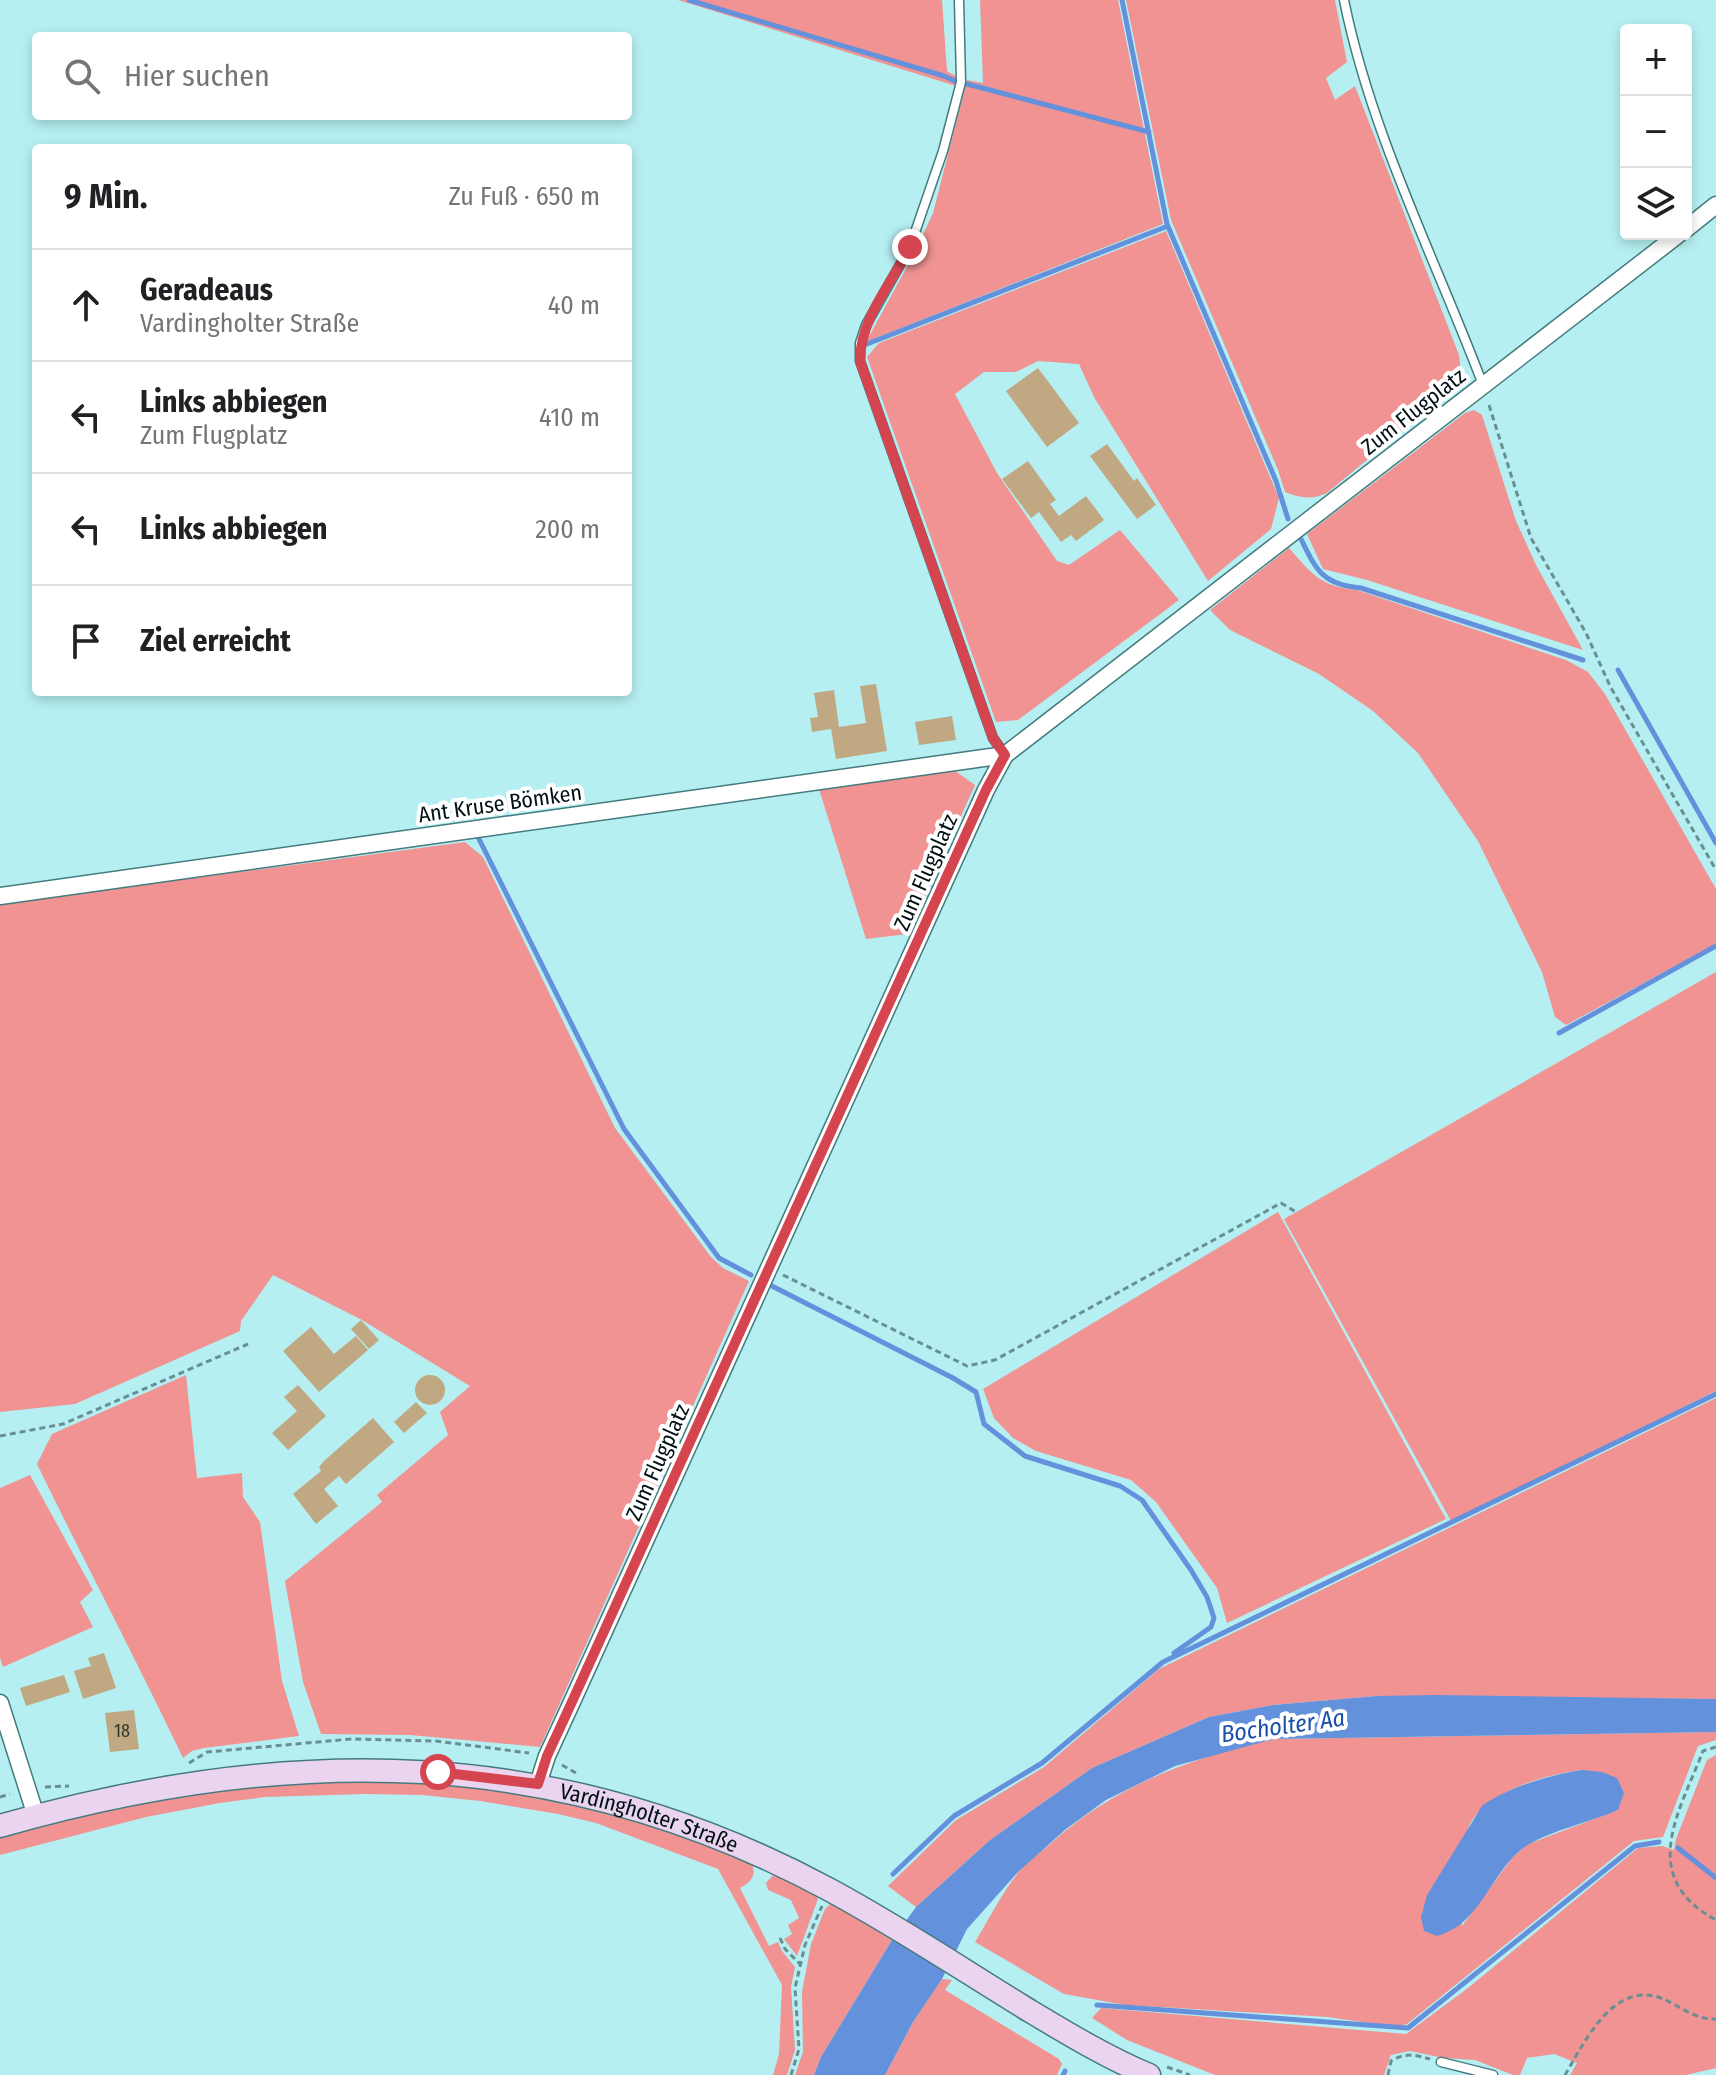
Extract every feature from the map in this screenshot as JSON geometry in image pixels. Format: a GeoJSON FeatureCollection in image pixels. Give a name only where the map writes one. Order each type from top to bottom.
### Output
{"type":"FeatureCollection","features":[{"type":"Feature","properties":{"kind":"street"},"geometry":{"type":"LineString","coordinates":[[1692,224],[1716,205]]}},
{"type":"Feature","properties":{"kind":"street","name":"Zum Flugplatz"},"geometry":{"type":"LineString","coordinates":[[538,1784],[547,1756],[986,790],[1005,755],[1671,240]]}},
{"type":"Feature","properties":{"kind":"street","name":"Ant Kruse Bömken"},"geometry":{"type":"LineString","coordinates":[[0,896],[1005,755]]}},
{"type":"Feature","properties":{"kind":"street"},"geometry":{"type":"LineString","coordinates":[[0,1703],[36,1816]]}},
{"type":"Feature","properties":{"kind":"street","name":"Vardingholter Straße"},"geometry":{"type":"LineString","coordinates":[[0,1826],[180,1785],[302,1771],[438,1772],[538,1784],[597,1797],[704,1831],[755,1852],[895,1927],[1063,2031],[1149,2075]]}},
{"type":"Feature","properties":{"kind":"lane"},"geometry":{"type":"LineString","coordinates":[[959,0],[961,82],[943,151],[910,247],[866,325],[860,343],[860,361],[993,738],[1005,755]]}},
{"type":"Feature","properties":{"kind":"lane"},"geometry":{"type":"LineString","coordinates":[[1344,0],[1353,47],[1374,114],[1483,385]]}},
{"type":"Feature","properties":{"kind":"lane"},"geometry":{"type":"LineString","coordinates":[[1441,2062],[1493,2075]]}},
{"type":"Feature","properties":{"kind":"path"},"geometry":{"type":"LineString","coordinates":[[1483,385],[1531,538],[1586,633],[1610,686],[1716,870]]}},
{"type":"Feature","properties":{"kind":"path"},"geometry":{"type":"LineString","coordinates":[[769,1268],[957,1364],[967,1366],[995,1360],[1281,1203],[1296,1212]]}},
{"type":"Feature","properties":{"kind":"path"},"geometry":{"type":"LineString","coordinates":[[0,1436],[63,1424],[248,1344]]}},
{"type":"Feature","properties":{"kind":"path"},"geometry":{"type":"LineString","coordinates":[[1716,1747],[1703,1751],[1671,1831],[1669,1852],[1673,1873],[1687,1901],[1716,1920]]}},
{"type":"Feature","properties":{"kind":"path"},"geometry":{"type":"LineString","coordinates":[[791,2075],[799,2049],[795,1988],[805,1945],[830,1890]]}},
{"type":"Feature","properties":{"kind":"path"},"geometry":{"type":"LineString","coordinates":[[780,1938],[785,1949],[801,1965]]}},
{"type":"Feature","properties":{"kind":"path"},"geometry":{"type":"LineString","coordinates":[[1565,2075],[1605,2015],[1616,2004],[1630,1998],[1656,1997],[1704,2019],[1716,2019]]}},
{"type":"Feature","properties":{"kind":"path"},"geometry":{"type":"LineString","coordinates":[[1388,2075],[1391,2061],[1401,2055],[1410,2054],[1441,2062]]}},
{"type":"Feature","properties":{"kind":"shaded area"},"geometry":{"type":"Polygon","coordinates":[[[678,0],[942,0],[947,71],[957,77],[956,86],[678,0]]]}},
{"type":"Feature","properties":{"kind":"shaded area"},"geometry":{"type":"Polygon","coordinates":[[[980,0],[1118,0],[1163,224],[866,342],[933,213],[967,80],[983,83],[980,0]]]}},
{"type":"Feature","properties":{"kind":"shaded area"},"geometry":{"type":"Polygon","coordinates":[[[1126,0],[1335,0],[1347,62],[1326,78],[1335,100],[1355,86],[1459,355],[1462,381],[1327,493],[1306,497],[1285,492],[1171,220],[1126,0]]]}},
{"type":"Feature","properties":{"kind":"shaded area"},"geometry":{"type":"Polygon","coordinates":[[[1166,231],[1279,498],[1271,529],[1208,581],[1094,397],[1079,364],[1038,361],[1016,372],[984,372],[955,394],[997,473],[1057,561],[1069,565],[1120,530],[1179,600],[1018,720],[996,722],[867,357],[879,343],[1166,231]]]}},
{"type":"Feature","properties":{"kind":"shaded area"},"geometry":{"type":"Polygon","coordinates":[[[1474,410],[1482,415],[1516,521],[1536,565],[1583,650],[1367,580],[1323,569],[1307,534],[1465,413],[1474,410]]]}},
{"type":"Feature","properties":{"kind":"shaded area"},"geometry":{"type":"Polygon","coordinates":[[[1289,548],[1318,578],[1334,586],[1357,590],[1566,660],[1588,672],[1605,694],[1716,889],[1716,944],[1566,1025],[1555,1017],[1542,972],[1478,841],[1418,753],[1373,711],[1319,674],[1230,630],[1210,610],[1289,548]]]}},
{"type":"Feature","properties":{"kind":"shaded area"},"geometry":{"type":"Polygon","coordinates":[[[954,770],[975,785],[908,934],[866,939],[819,789],[954,770]]]}},
{"type":"Feature","properties":{"kind":"shaded area"},"geometry":{"type":"Polygon","coordinates":[[[465,842],[483,857],[615,1128],[711,1257],[723,1268],[749,1281],[540,1747],[410,1735],[321,1734],[303,1682],[285,1581],[382,1502],[377,1495],[448,1435],[440,1412],[470,1386],[362,1320],[273,1275],[241,1321],[240,1331],[75,1404],[0,1412],[0,904],[465,842]]]}},
{"type":"Feature","properties":{"kind":"shaded area"},"geometry":{"type":"Polygon","coordinates":[[[1716,972],[1716,1391],[1451,1521],[1284,1219],[1716,972]]]}},
{"type":"Feature","properties":{"kind":"shaded area"},"geometry":{"type":"Polygon","coordinates":[[[1278,1212],[1446,1519],[1227,1623],[1217,1588],[1156,1502],[1131,1480],[1036,1451],[1013,1438],[994,1418],[983,1389],[1278,1212]]]}},
{"type":"Feature","properties":{"kind":"shaded area"},"geometry":{"type":"Polygon","coordinates":[[[186,1375],[197,1478],[242,1473],[243,1497],[260,1522],[282,1681],[299,1736],[204,1748],[192,1751],[183,1758],[37,1464],[52,1434],[186,1375]]]}},
{"type":"Feature","properties":{"kind":"shaded area"},"geometry":{"type":"Polygon","coordinates":[[[1716,1398],[1716,1699],[1377,1696],[1273,1705],[1209,1717],[1092,1768],[990,1840],[916,1907],[888,1886],[956,1820],[1044,1767],[1159,1669],[1716,1398]]]}},
{"type":"Feature","properties":{"kind":"shaded area"},"geometry":{"type":"Polygon","coordinates":[[[30,1475],[93,1590],[80,1602],[93,1627],[3,1667],[0,1658],[0,1488],[30,1475]]]}},
{"type":"Feature","properties":{"kind":"shaded area"},"geometry":{"type":"Polygon","coordinates":[[[1716,1732],[1716,1740],[1698,1746],[1663,1837],[1634,1841],[1407,2024],[1397,2027],[1327,2017],[1125,2005],[1064,1994],[975,1942],[1021,1870],[1099,1806],[1183,1765],[1274,1739],[1716,1732]],[[1582,1770],[1535,1781],[1488,1803],[1477,1814],[1467,1833],[1462,1926],[1512,1858],[1528,1844],[1618,1810],[1582,1770]]]}},
{"type":"Feature","properties":{"kind":"shaded area"},"geometry":{"type":"Polygon","coordinates":[[[1716,1755],[1716,2068],[1686,2075],[1570,2075],[1577,2063],[1554,2054],[1527,2058],[1520,2075],[1513,2075],[1475,2060],[1443,2058],[1410,2051],[1391,2055],[1384,2075],[1215,2075],[1127,2040],[1092,2018],[1101,2008],[1406,2034],[1468,1988],[1638,1848],[1663,1846],[1674,1850],[1707,1760],[1716,1755]]]}},
{"type":"Feature","properties":{"kind":"shaded area"},"geometry":{"type":"Polygon","coordinates":[[[331,1777],[511,1788],[633,1817],[751,1860],[754,1870],[752,1877],[740,1888],[769,1946],[778,1942],[795,1967],[791,1987],[795,2050],[787,2075],[773,2075],[779,2054],[782,1985],[718,1869],[596,1823],[480,1801],[422,1795],[265,1797],[146,1817],[0,1855],[0,1835],[171,1795],[331,1777]]]}},
{"type":"Feature","properties":{"kind":"shaded area"},"geometry":{"type":"Polygon","coordinates":[[[773,1875],[817,1893],[818,1899],[797,1956],[784,1939],[792,1934],[788,1925],[799,1918],[791,1900],[768,1890],[766,1883],[773,1875]]]}},
{"type":"Feature","properties":{"kind":"shaded area"},"geometry":{"type":"Polygon","coordinates":[[[831,1903],[892,1940],[821,2057],[814,2075],[795,2075],[803,2052],[802,1992],[811,1944],[825,1909],[831,1903]]]}},
{"type":"Feature","properties":{"kind":"shaded area"},"geometry":{"type":"Polygon","coordinates":[[[942,1979],[952,1980],[945,1990],[1059,2059],[1062,2064],[1057,2075],[885,2075],[913,2022],[942,1979]]]}},
{"type":"Feature","properties":{"kind":"water","name":"Bocholter Aa"},"geometry":{"type":"Polygon","coordinates":[[[1377,1696],[1716,1699],[1716,1732],[1274,1739],[1175,1766],[1106,1800],[1066,1829],[1018,1872],[967,1929],[942,1979],[913,2022],[885,2075],[814,2075],[821,2057],[892,1940],[916,1907],[990,1840],[1092,1768],[1209,1717],[1273,1705],[1377,1696]]]}},
{"type":"Feature","properties":{"kind":"water"},"geometry":{"type":"Polygon","coordinates":[[[1582,1770],[1602,1772],[1617,1778],[1624,1793],[1618,1810],[1526,1846],[1503,1869],[1465,1920],[1437,1936],[1424,1931],[1421,1917],[1427,1895],[1482,1806],[1530,1783],[1582,1770]]]}},
{"type":"Feature","properties":{"kind":"building"},"geometry":{"type":"Polygon","coordinates":[[[1038,368],[1079,423],[1047,447],[1006,391],[1038,368]]]}},
{"type":"Feature","properties":{"kind":"building"},"geometry":{"type":"Polygon","coordinates":[[[1107,444],[1156,505],[1137,519],[1090,456],[1107,444]]]}},
{"type":"Feature","properties":{"kind":"building"},"geometry":{"type":"Polygon","coordinates":[[[1028,461],[1056,500],[1050,504],[1059,516],[1086,496],[1104,520],[1076,541],[1071,535],[1061,542],[1039,512],[1031,518],[1002,479],[1028,461]]]}},
{"type":"Feature","properties":{"kind":"building"},"geometry":{"type":"Polygon","coordinates":[[[876,684],[887,751],[836,759],[831,729],[812,732],[810,718],[818,717],[814,693],[834,690],[839,727],[866,723],[860,686],[876,684]]]}},
{"type":"Feature","properties":{"kind":"building"},"geometry":{"type":"Polygon","coordinates":[[[952,716],[956,740],[919,745],[915,722],[952,716]]]}},
{"type":"Feature","properties":{"kind":"building"},"geometry":{"type":"Polygon","coordinates":[[[361,1320],[379,1340],[369,1349],[351,1329],[361,1320]]]}},
{"type":"Feature","properties":{"kind":"building"},"geometry":{"type":"Polygon","coordinates":[[[311,1327],[334,1354],[356,1336],[368,1350],[319,1392],[283,1351],[311,1327]]]}},
{"type":"Feature","properties":{"kind":"building"},"geometry":{"type":"Polygon","coordinates":[[[430,1375],[441,1379],[445,1390],[441,1401],[430,1405],[419,1401],[415,1390],[419,1379],[430,1375]]]}},
{"type":"Feature","properties":{"kind":"building"},"geometry":{"type":"Polygon","coordinates":[[[298,1385],[326,1416],[288,1450],[272,1433],[297,1411],[284,1397],[298,1385]]]}},
{"type":"Feature","properties":{"kind":"building"},"geometry":{"type":"Polygon","coordinates":[[[416,1402],[427,1413],[404,1433],[394,1422],[416,1402]]]}},
{"type":"Feature","properties":{"kind":"building"},"geometry":{"type":"Polygon","coordinates":[[[373,1418],[394,1442],[346,1484],[339,1476],[324,1489],[338,1506],[316,1524],[293,1494],[321,1471],[319,1467],[325,1460],[373,1418]]]}},
{"type":"Feature","properties":{"kind":"building"},"geometry":{"type":"Polygon","coordinates":[[[104,1653],[116,1688],[83,1699],[74,1671],[91,1666],[88,1658],[104,1653]]]}},
{"type":"Feature","properties":{"kind":"building"},"geometry":{"type":"Polygon","coordinates":[[[64,1675],[70,1692],[26,1706],[20,1688],[64,1675]]]}},
{"type":"Feature","properties":{"kind":"building"},"geometry":{"type":"Polygon","coordinates":[[[134,1710],[139,1749],[110,1752],[105,1713],[134,1710]]]}},
{"type":"Feature","properties":{"kind":"waterway"},"geometry":{"type":"LineString","coordinates":[[689,0],[957,82]]}},
{"type":"Feature","properties":{"kind":"waterway"},"geometry":{"type":"LineString","coordinates":[[1122,0],[1167,224],[1276,481],[1288,519]]}},
{"type":"Feature","properties":{"kind":"waterway"},"geometry":{"type":"LineString","coordinates":[[967,84],[1149,132]]}},
{"type":"Feature","properties":{"kind":"waterway"},"geometry":{"type":"LineString","coordinates":[[867,344],[1168,226]]}},
{"type":"Feature","properties":{"kind":"waterway"},"geometry":{"type":"LineString","coordinates":[[1301,539],[1322,574],[1338,583],[1583,660]]}},
{"type":"Feature","properties":{"kind":"waterway"},"geometry":{"type":"LineString","coordinates":[[1618,670],[1716,843]]}},
{"type":"Feature","properties":{"kind":"waterway"},"geometry":{"type":"LineString","coordinates":[[479,839],[624,1129],[719,1258],[751,1275]]}},
{"type":"Feature","properties":{"kind":"waterway"},"geometry":{"type":"LineString","coordinates":[[1559,1033],[1716,946]]}},
{"type":"Feature","properties":{"kind":"waterway"},"geometry":{"type":"LineString","coordinates":[[768,1284],[976,1392],[984,1424],[1025,1456],[1120,1486],[1142,1500],[1191,1570],[1207,1597],[1214,1618],[1211,1627],[1174,1653]]}},
{"type":"Feature","properties":{"kind":"waterway"},"geometry":{"type":"LineString","coordinates":[[893,1874],[954,1816],[1042,1763],[1163,1662],[1716,1394]]}},
{"type":"Feature","properties":{"kind":"waterway"},"geometry":{"type":"LineString","coordinates":[[1097,2005],[1408,2028],[1635,1846],[1659,1842]]}},
{"type":"Feature","properties":{"kind":"waterway"},"geometry":{"type":"LineString","coordinates":[[1678,1848],[1716,1878]]}},
{"type":"Feature","properties":{"kind":"waterway"},"geometry":{"type":"LineString","coordinates":[[1063,2075],[1065,2071]]}},
{"type":"Feature","properties":{"kind":"route"},"geometry":{"type":"LineString","coordinates":[[438,1772],[538,1784],[547,1756],[986,790],[1005,755],[993,738],[860,361],[860,343],[866,325],[910,247]]}}]}
